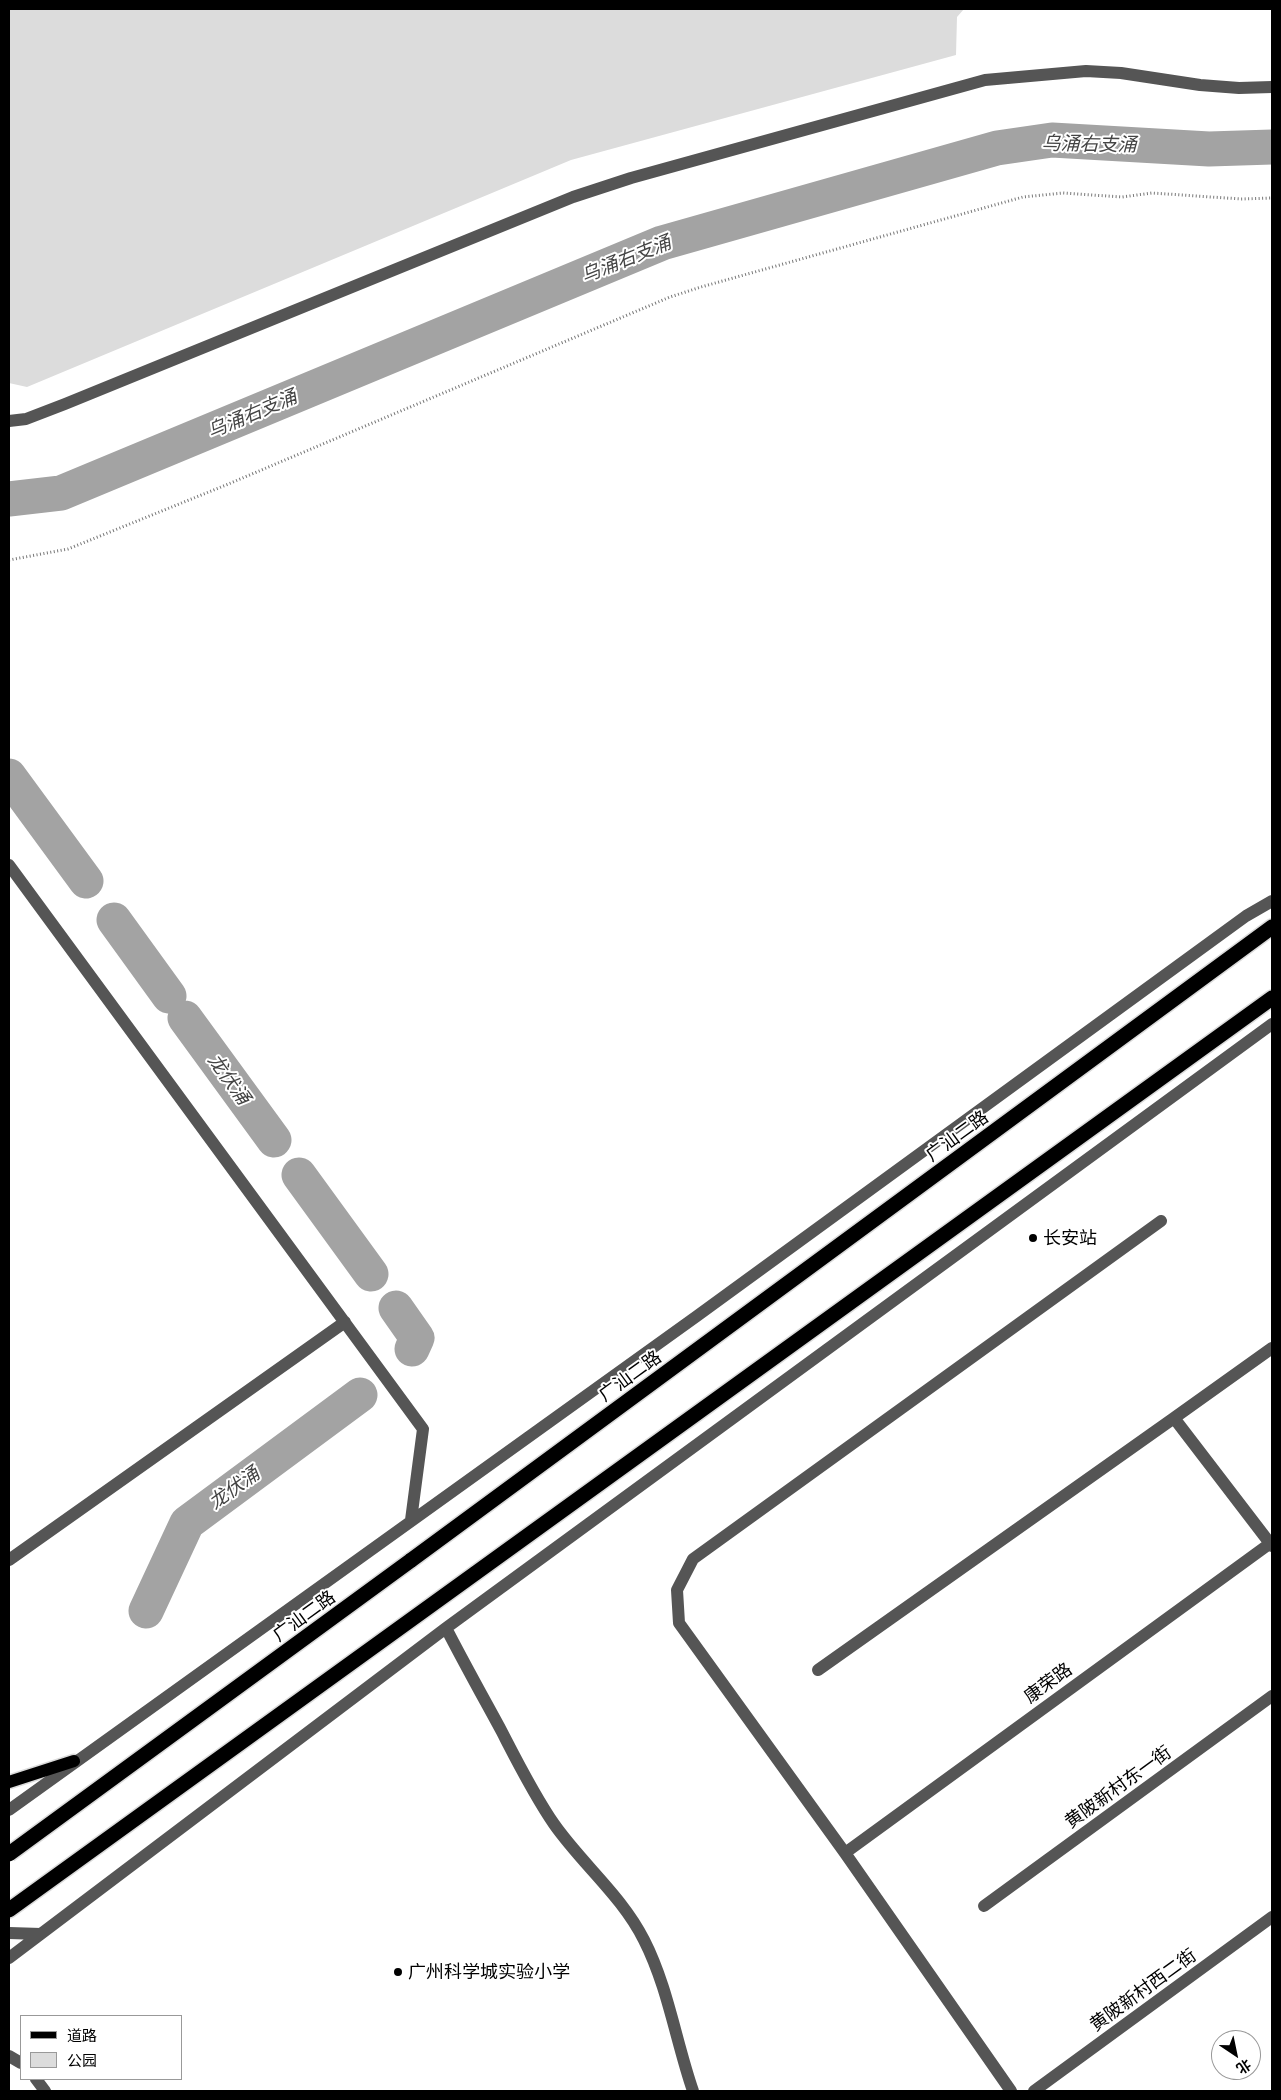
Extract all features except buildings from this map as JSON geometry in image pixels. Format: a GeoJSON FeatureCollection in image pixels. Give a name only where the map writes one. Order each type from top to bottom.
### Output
{"type":"FeatureCollection","features":[{"type":"Feature","properties":{"kind":"highway","name":"广汕二路"},"geometry":{"type":"LineString","coordinates":[[9,1854],[1272,927]]}},
{"type":"Feature","properties":{"kind":"highway"},"geometry":{"type":"LineString","coordinates":[[9,1910],[1272,998]]}},
{"type":"Feature","properties":{"kind":"main road"},"geometry":{"type":"LineString","coordinates":[[9,1782],[74,1761]]}},
{"type":"Feature","properties":{"kind":"street"},"geometry":{"type":"LineString","coordinates":[[9,421],[26,419],[65,404],[573,197],[631,178],[985,80],[1086,71],[1121,73],[1200,85],[1239,88],[1272,87]]}},
{"type":"Feature","properties":{"kind":"street"},"geometry":{"type":"LineString","coordinates":[[9,865],[346,1322],[422,1429],[411,1520]]}},
{"type":"Feature","properties":{"kind":"street"},"geometry":{"type":"LineString","coordinates":[[9,1810],[74,1761],[696,1316],[1246,916],[1272,901]]}},
{"type":"Feature","properties":{"kind":"street"},"geometry":{"type":"LineString","coordinates":[[9,1958],[446,1628],[1272,1024]]}},
{"type":"Feature","properties":{"kind":"street"},"geometry":{"type":"LineString","coordinates":[[1011,2091],[845,1853],[679,1623],[677,1590],[693,1559],[1161,1221]]}},
{"type":"Feature","properties":{"kind":"street"},"geometry":{"type":"LineString","coordinates":[[9,1560],[346,1322]]}},
{"type":"Feature","properties":{"kind":"street"},"geometry":{"type":"LineString","coordinates":[[818,1670],[1272,1348]]}},
{"type":"Feature","properties":{"kind":"street"},"geometry":{"type":"LineString","coordinates":[[1174,1418],[1272,1543]]}},
{"type":"Feature","properties":{"kind":"street","name":"康荣路"},"geometry":{"type":"LineString","coordinates":[[845,1853],[1272,1543]]}},
{"type":"Feature","properties":{"kind":"street"},"geometry":{"type":"LineString","coordinates":[[446,1628],[526,1779],[554,1823],[577,1854],[622,1904],[644,1940],[666,1996],[679,2048],[693,2091]]}},
{"type":"Feature","properties":{"kind":"street","name":"黄陂新村东一街"},"geometry":{"type":"LineString","coordinates":[[984,1906],[1272,1696]]}},
{"type":"Feature","properties":{"kind":"street","name":"黄陂新村西二街"},"geometry":{"type":"LineString","coordinates":[[1034,2091],[1272,1917]]}},
{"type":"Feature","properties":{"kind":"street"},"geometry":{"type":"LineString","coordinates":[[9,1933],[41,1934]]}},
{"type":"Feature","properties":{"kind":"street"},"geometry":{"type":"LineString","coordinates":[[9,2056],[20,2062]]}},
{"type":"Feature","properties":{"kind":"street"},"geometry":{"type":"LineString","coordinates":[[37,2080],[45,2091]]}},
{"type":"Feature","properties":{"kind":"path"},"geometry":{"type":"LineString","coordinates":[[9,560],[68,549],[236,481],[670,297],[701,286],[1023,197],[1063,194],[1122,197],[1152,193],[1240,199],[1272,198]]}},
{"type":"Feature","properties":{"kind":"green space"},"geometry":{"type":"Polygon","coordinates":[[[9,9],[964,9],[957,17],[956,55],[571,160],[27,387],[9,383],[9,9]]]}},
{"type":"Feature","properties":{"kind":"waterway","name":"乌涌右支涌"},"geometry":{"type":"LineString","coordinates":[[9,499],[61,493],[662,243],[997,148],[1052,140],[1209,149],[1272,147]]}},
{"type":"Feature","properties":{"kind":"waterway","name":"龙伏涌"},"geometry":{"type":"LineString","coordinates":[[9,776],[86,881]]}},
{"type":"Feature","properties":{"kind":"waterway","name":"龙伏涌"},"geometry":{"type":"LineString","coordinates":[[114,920],[169,996]]}},
{"type":"Feature","properties":{"kind":"waterway","name":"龙伏涌"},"geometry":{"type":"LineString","coordinates":[[185,1018],[274,1140]]}},
{"type":"Feature","properties":{"kind":"waterway","name":"龙伏涌"},"geometry":{"type":"LineString","coordinates":[[299,1175],[371,1274]]}},
{"type":"Feature","properties":{"kind":"waterway","name":"龙伏涌"},"geometry":{"type":"LineString","coordinates":[[396,1308],[417,1338],[412,1349]]}},
{"type":"Feature","properties":{"kind":"waterway","name":"龙伏涌"},"geometry":{"type":"LineString","coordinates":[[146,1611],[187,1523],[360,1395]]}},
{"type":"Feature","properties":{"kind":"place","name":"长安站"},"geometry":{"type":"Point","coordinates":[1033,1238]}},
{"type":"Feature","properties":{"kind":"place","name":"广州科学城实验小学"},"geometry":{"type":"Point","coordinates":[398,1972]}}]}
